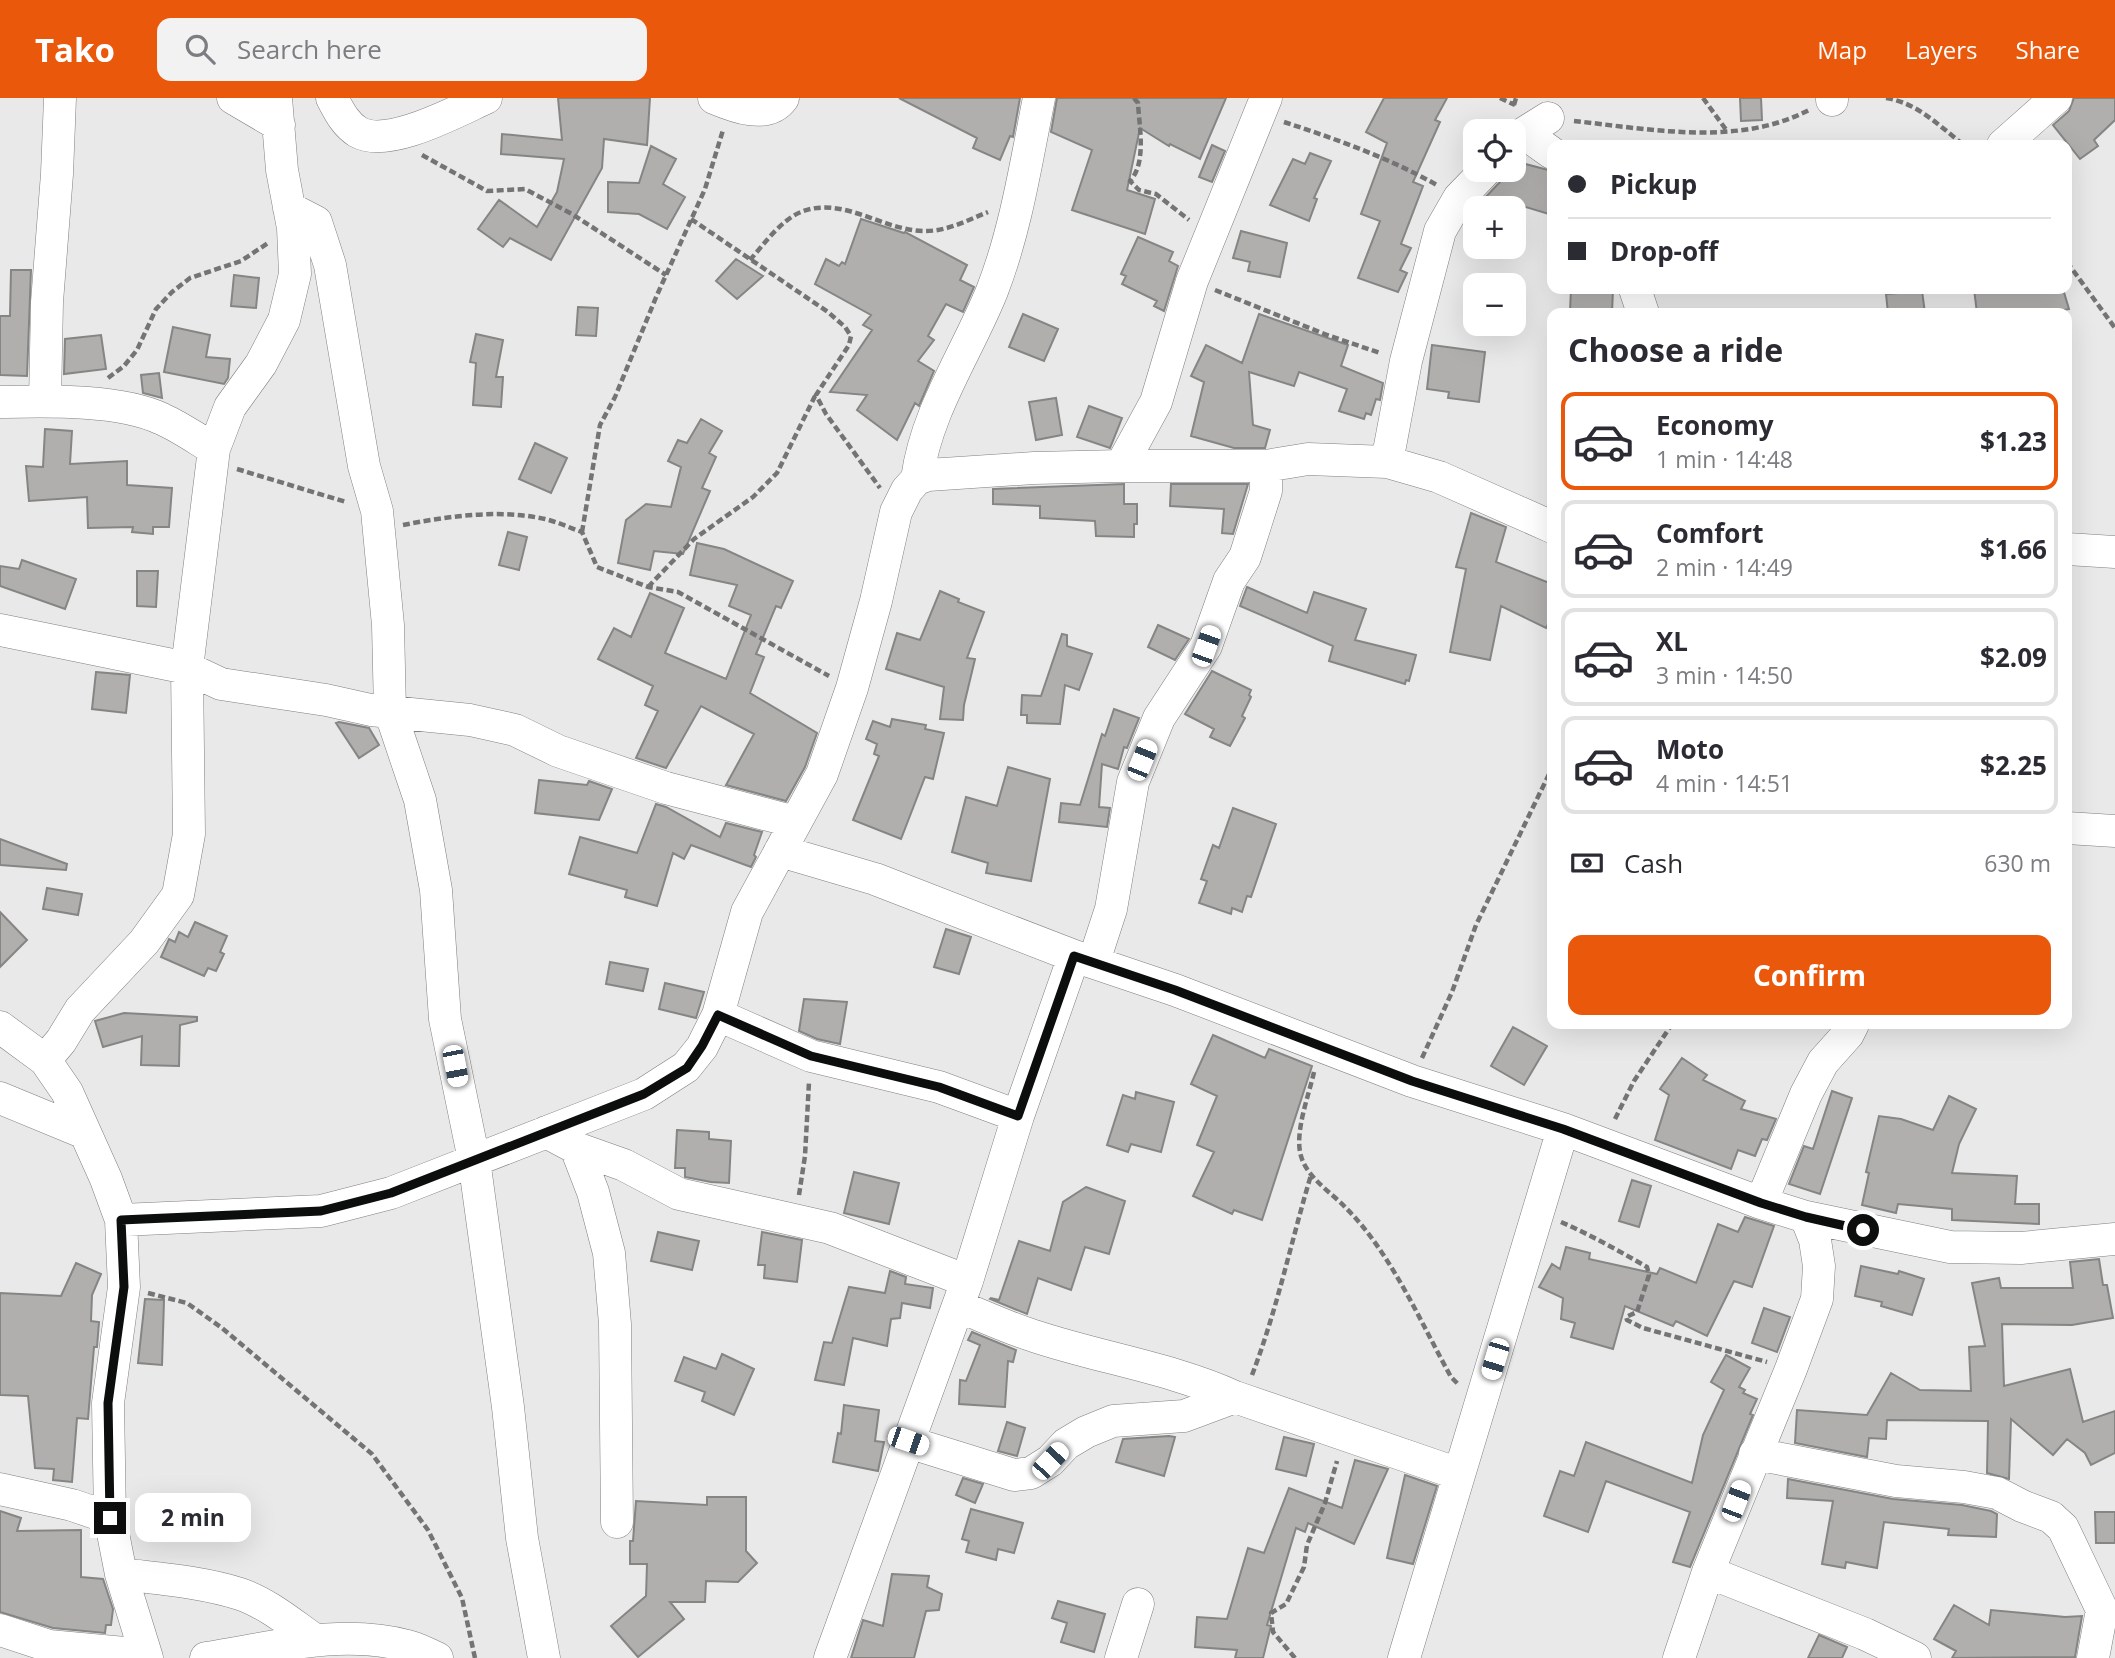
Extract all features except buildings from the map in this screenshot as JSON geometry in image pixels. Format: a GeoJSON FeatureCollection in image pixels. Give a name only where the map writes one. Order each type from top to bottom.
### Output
{"type":"FeatureCollection","features":[{"type":"Feature","properties":{"kind":"street"},"geometry":{"type":"LineString","coordinates":[[45,401],[47,302],[60,98]]}},
{"type":"Feature","properties":{"kind":"street"},"geometry":{"type":"LineString","coordinates":[[45,1060],[61,1041],[80,1010],[144,943],[178,895],[189,834],[187,668],[213,456],[230,407],[261,364],[284,320],[295,274],[291,218],[277,112],[233,98]]}},
{"type":"Feature","properties":{"kind":"street"},"geometry":{"type":"LineString","coordinates":[[332,98],[342,117],[359,133],[384,136],[409,131],[486,98]]}},
{"type":"Feature","properties":{"kind":"street"},"geometry":{"type":"LineString","coordinates":[[723,102],[749,110],[763,109],[780,103],[783,98]]}},
{"type":"Feature","properties":{"kind":"street"},"geometry":{"type":"LineString","coordinates":[[121,1220],[321,1211],[391,1193],[644,1094],[687,1068],[718,1015],[747,912],[822,774],[852,688],[876,601],[896,512],[916,479],[929,426],[993,288],[1019,203],[1039,98]]}},
{"type":"Feature","properties":{"kind":"street"},"geometry":{"type":"LineString","coordinates":[[2009,140],[2056,98]]}},
{"type":"Feature","properties":{"kind":"street"},"geometry":{"type":"LineString","coordinates":[[1121,466],[1156,402],[1192,281],[1263,106]]}},
{"type":"Feature","properties":{"kind":"street"},"geometry":{"type":"LineString","coordinates":[[1526,126],[1547,148]]}},
{"type":"Feature","properties":{"kind":"street"},"geometry":{"type":"LineString","coordinates":[[1387,462],[1406,361],[1440,231],[1459,198],[1474,182]]}},
{"type":"Feature","properties":{"kind":"street"},"geometry":{"type":"LineString","coordinates":[[291,218],[316,222],[330,265],[364,466],[378,520],[388,625],[390,711],[420,800],[436,890],[445,1019],[474,1160],[508,1407],[522,1538],[544,1658]]}},
{"type":"Feature","properties":{"kind":"street"},"geometry":{"type":"LineString","coordinates":[[0,402],[45,401],[128,408],[161,418],[213,456]]}},
{"type":"Feature","properties":{"kind":"street"},"geometry":{"type":"LineString","coordinates":[[916,479],[928,475],[962,472],[1121,466],[1266,466],[1308,459],[1387,462],[1439,477],[1547,525]]}},
{"type":"Feature","properties":{"kind":"street"},"geometry":{"type":"LineString","coordinates":[[830,1658],[963,1293],[1018,1116],[1084,958],[1102,943],[1111,909],[1133,782],[1159,718],[1206,646],[1229,581],[1245,556],[1266,491],[1266,466]]}},
{"type":"Feature","properties":{"kind":"street"},"geometry":{"type":"LineString","coordinates":[[2072,549],[2115,552]]}},
{"type":"Feature","properties":{"kind":"street"},"geometry":{"type":"LineString","coordinates":[[0,630],[187,668],[221,684],[317,698],[354,708],[470,720],[515,730],[558,751],[666,788],[795,822]]}},
{"type":"Feature","properties":{"kind":"street"},"geometry":{"type":"LineString","coordinates":[[2072,828],[2115,831]]}},
{"type":"Feature","properties":{"kind":"street"},"geometry":{"type":"LineString","coordinates":[[780,851],[875,879],[1412,1081],[1563,1129],[1761,1203],[1806,1217],[1950,1247],[2021,1248],[2115,1239]]}},
{"type":"Feature","properties":{"kind":"street"},"geometry":{"type":"LineString","coordinates":[[718,1015],[811,1056],[939,1087],[1018,1116]]}},
{"type":"Feature","properties":{"kind":"street"},"geometry":{"type":"LineString","coordinates":[[0,1027],[45,1060],[67,1093],[106,1179],[121,1220],[124,1287],[108,1403],[110,1518],[121,1574],[146,1656],[49,1646],[0,1630]]}},
{"type":"Feature","properties":{"kind":"street"},"geometry":{"type":"LineString","coordinates":[[1761,1203],[1822,1062],[1850,1029]]}},
{"type":"Feature","properties":{"kind":"street"},"geometry":{"type":"LineString","coordinates":[[0,1098],[85,1133]]}},
{"type":"Feature","properties":{"kind":"street"},"geometry":{"type":"LineString","coordinates":[[1404,1658],[1432,1573],[1459,1474],[1563,1129]]}},
{"type":"Feature","properties":{"kind":"street"},"geometry":{"type":"LineString","coordinates":[[546,1132],[576,1148],[624,1165],[679,1194],[830,1228],[963,1293],[1034,1336],[1212,1387],[1459,1474]]}},
{"type":"Feature","properties":{"kind":"street"},"geometry":{"type":"LineString","coordinates":[[576,1148],[593,1192],[609,1253],[615,1324],[617,1522]]}},
{"type":"Feature","properties":{"kind":"street"},"geometry":{"type":"LineString","coordinates":[[1679,1658],[1708,1572],[1817,1298],[1819,1266],[1815,1240],[1806,1217]]}},
{"type":"Feature","properties":{"kind":"street"},"geometry":{"type":"LineString","coordinates":[[908,1441],[995,1470],[1014,1475],[1031,1474],[1050,1461],[1066,1444],[1104,1425],[1184,1416],[1238,1397]]}},
{"type":"Feature","properties":{"kind":"street"},"geometry":{"type":"LineString","coordinates":[[1755,1454],[1896,1481],[1997,1493],[2051,1517],[2063,1528],[2102,1610],[2093,1658]]}},
{"type":"Feature","properties":{"kind":"street"},"geometry":{"type":"LineString","coordinates":[[0,1489],[110,1518]]}},
{"type":"Feature","properties":{"kind":"street"},"geometry":{"type":"LineString","coordinates":[[1708,1572],[1861,1646],[1915,1658]]}},
{"type":"Feature","properties":{"kind":"street"},"geometry":{"type":"LineString","coordinates":[[121,1574],[195,1584],[242,1594],[271,1609],[315,1640]]}},
{"type":"Feature","properties":{"kind":"street"},"geometry":{"type":"LineString","coordinates":[[1121,1658],[1138,1604]]}},
{"type":"Feature","properties":{"kind":"street"},"geometry":{"type":"LineString","coordinates":[[206,1658],[315,1640],[382,1642],[407,1646],[437,1658]]}},
{"type":"Feature","properties":{"kind":"path"},"geometry":{"type":"LineString","coordinates":[[1134,98],[1138,103],[1140,150],[1136,175],[1130,181],[1139,190],[1156,194],[1209,236]]}},
{"type":"Feature","properties":{"kind":"path"},"geometry":{"type":"LineString","coordinates":[[1500,98],[1519,119]]}},
{"type":"Feature","properties":{"kind":"path"},"geometry":{"type":"LineString","coordinates":[[1516,98],[1523,119]]}},
{"type":"Feature","properties":{"kind":"path"},"geometry":{"type":"LineString","coordinates":[[1703,98],[1727,132]]}},
{"type":"Feature","properties":{"kind":"path"},"geometry":{"type":"LineString","coordinates":[[1886,98],[1902,100],[1920,110],[1958,140]]}},
{"type":"Feature","properties":{"kind":"path"},"geometry":{"type":"LineString","coordinates":[[1526,125],[1727,132],[1775,124],[1832,99]]}},
{"type":"Feature","properties":{"kind":"path"},"geometry":{"type":"LineString","coordinates":[[723,102],[705,189],[615,397],[600,425],[582,532],[597,567],[648,587],[678,592],[852,688]]}},
{"type":"Feature","properties":{"kind":"path"},"geometry":{"type":"LineString","coordinates":[[1263,106],[1375,155],[1459,198]]}},
{"type":"Feature","properties":{"kind":"path"},"geometry":{"type":"LineString","coordinates":[[384,136],[487,191],[525,189],[572,214],[666,275]]}},
{"type":"Feature","properties":{"kind":"path"},"geometry":{"type":"LineString","coordinates":[[750,260],[779,228],[800,212],[824,208],[855,213],[902,229],[926,231],[946,229],[1019,203]]}},
{"type":"Feature","properties":{"kind":"path"},"geometry":{"type":"LineString","coordinates":[[106,379],[124,366],[137,350],[156,309],[172,292],[190,278],[242,261],[291,218]]}},
{"type":"Feature","properties":{"kind":"path"},"geometry":{"type":"LineString","coordinates":[[648,587],[694,539],[753,497],[776,472],[816,396],[849,345],[851,336],[828,312],[691,219]]}},
{"type":"Feature","properties":{"kind":"path"},"geometry":{"type":"LineString","coordinates":[[2072,269],[2115,328]]}},
{"type":"Feature","properties":{"kind":"path"},"geometry":{"type":"LineString","coordinates":[[1192,281],[1327,335],[1406,361]]}},
{"type":"Feature","properties":{"kind":"path"},"geometry":{"type":"LineString","coordinates":[[816,396],[896,512]]}},
{"type":"Feature","properties":{"kind":"path"},"geometry":{"type":"LineString","coordinates":[[213,456],[378,520],[508,516],[545,519],[582,532]]}},
{"type":"Feature","properties":{"kind":"path"},"geometry":{"type":"LineString","coordinates":[[1412,1081],[1452,992],[1476,925],[1547,778]]}},
{"type":"Feature","properties":{"kind":"path"},"geometry":{"type":"LineString","coordinates":[[1602,1144],[1634,1081],[1669,1029]]}},
{"type":"Feature","properties":{"kind":"path"},"geometry":{"type":"LineString","coordinates":[[1320,1047],[1298,1141],[1301,1158],[1311,1175],[1348,1209],[1373,1238],[1451,1377],[1480,1408]]}},
{"type":"Feature","properties":{"kind":"path"},"geometry":{"type":"LineString","coordinates":[[795,1221],[805,1156],[811,1056]]}},
{"type":"Feature","properties":{"kind":"path"},"geometry":{"type":"LineString","coordinates":[[1238,1397],[1252,1374],[1270,1327],[1289,1245],[1311,1175]]}},
{"type":"Feature","properties":{"kind":"path"},"geometry":{"type":"LineString","coordinates":[[1538,1211],[1601,1240],[1624,1256],[1647,1267],[1649,1275],[1637,1312],[1626,1317],[1630,1322],[1643,1328],[1791,1369]]}},
{"type":"Feature","properties":{"kind":"path"},"geometry":{"type":"LineString","coordinates":[[124,1287],[187,1303],[261,1359],[372,1454],[428,1530],[462,1598],[475,1658]]}},
{"type":"Feature","properties":{"kind":"path"},"geometry":{"type":"LineString","coordinates":[[1295,1658],[1273,1632],[1272,1613],[1286,1604],[1304,1566],[1307,1545],[1325,1503],[1346,1434]]}},
{"type":"Feature","properties":{"kind":"route"},"geometry":{"type":"LineString","coordinates":[[110,1518],[108,1403],[124,1287],[121,1220],[321,1211],[391,1193],[644,1094],[687,1068],[718,1015],[811,1056],[939,1087],[1018,1116],[1074,956],[1175,990],[1412,1081],[1563,1129],[1761,1203],[1863,1230]]}}]}
